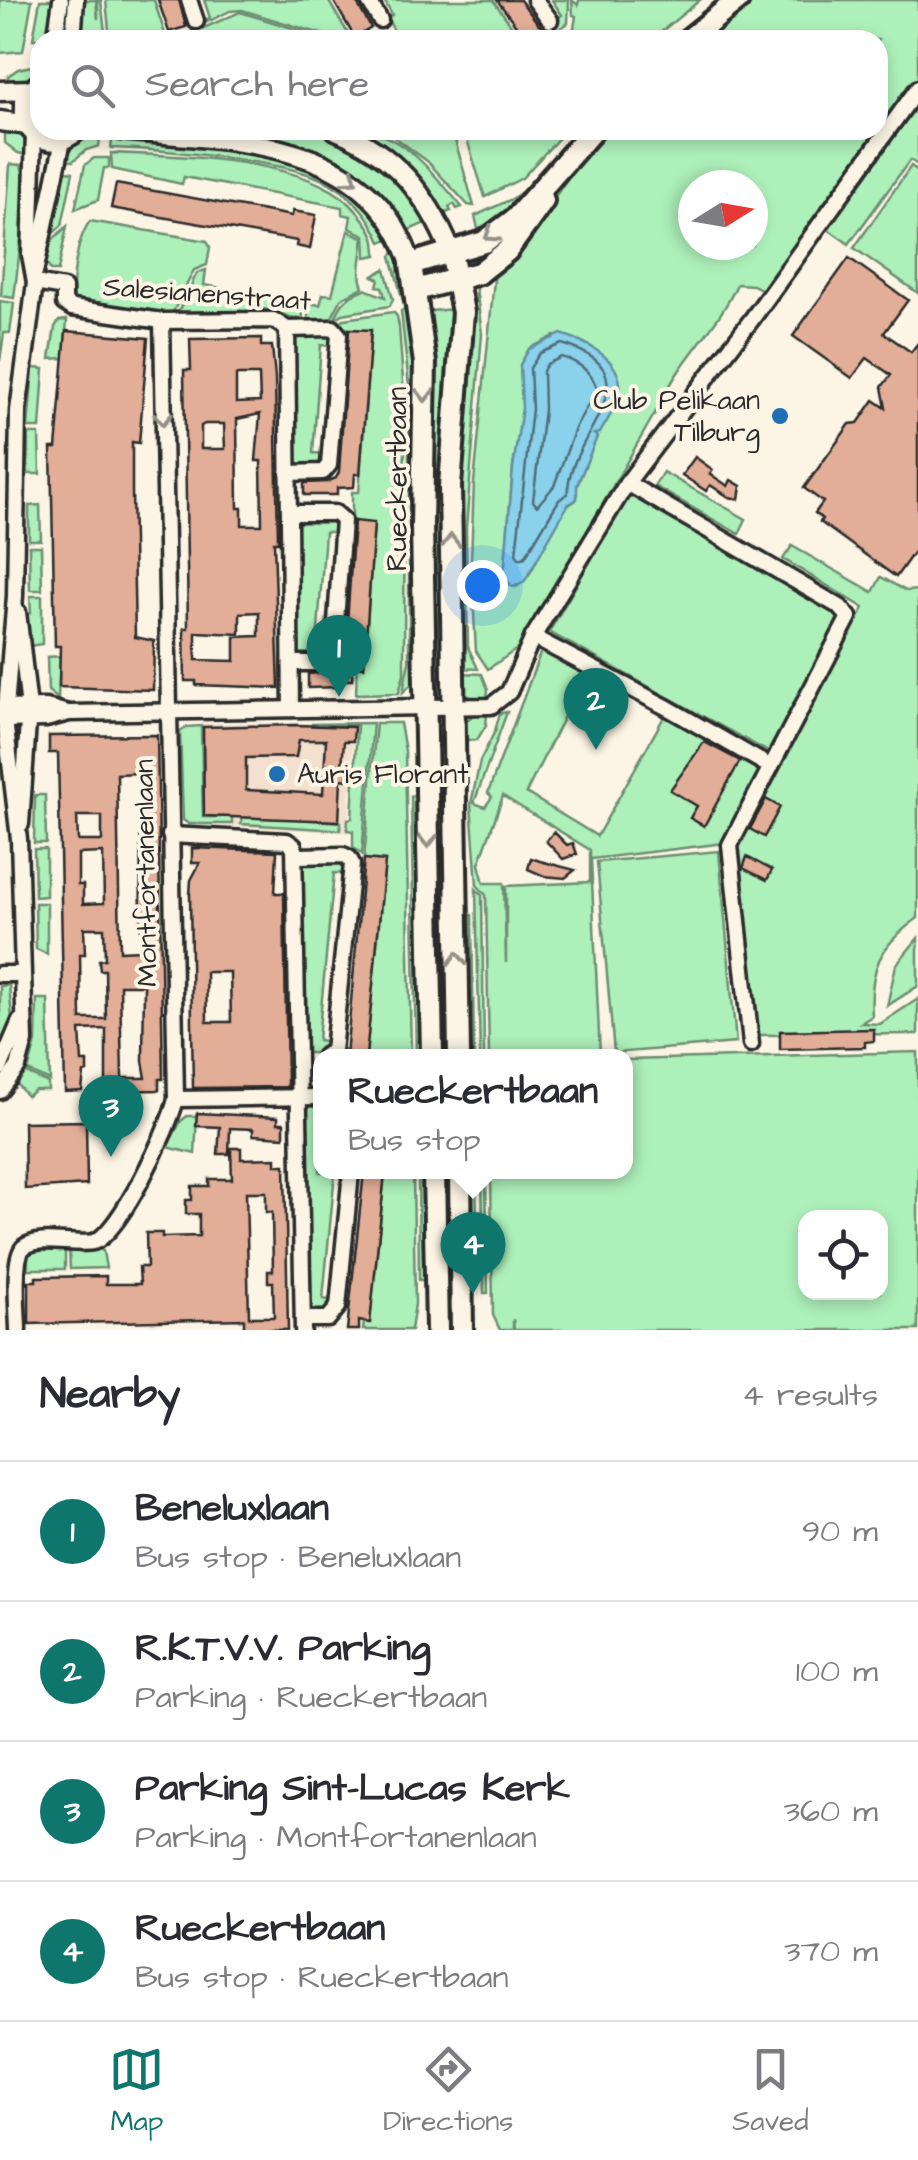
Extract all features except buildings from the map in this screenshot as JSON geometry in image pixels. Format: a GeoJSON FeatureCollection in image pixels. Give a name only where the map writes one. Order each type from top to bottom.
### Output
{"type":"FeatureCollection","features":[{"type":"Feature","properties":{"kind":"main road"},"geometry":{"type":"LineString","coordinates":[[700,30],[738,0]]}},
{"type":"Feature","properties":{"kind":"main road"},"geometry":{"type":"LineString","coordinates":[[411,264],[484,242],[515,218],[583,140]]}},
{"type":"Feature","properties":{"kind":"main road"},"geometry":{"type":"LineString","coordinates":[[416,290],[478,273],[507,250],[538,211],[552,176]]}},
{"type":"Feature","properties":{"kind":"main road","name":"Rueckertbaan"},"geometry":{"type":"LineString","coordinates":[[450,252],[462,312],[450,486],[459,1049]]}},
{"type":"Feature","properties":{"kind":"main road","name":"Rueckertbaan"},"geometry":{"type":"LineString","coordinates":[[411,264],[424,363],[432,1049]]}},
{"type":"Feature","properties":{"kind":"main road"},"geometry":{"type":"LineString","coordinates":[[434,1179],[436,1330]]}},
{"type":"Feature","properties":{"kind":"main road"},"geometry":{"type":"LineString","coordinates":[[460,1179],[462,1330]]}},
{"type":"Feature","properties":{"kind":"street"},"geometry":{"type":"LineString","coordinates":[[56,30],[61,0]]}},
{"type":"Feature","properties":{"kind":"street"},"geometry":{"type":"LineString","coordinates":[[74,30],[76,0]]}},
{"type":"Feature","properties":{"kind":"street"},"geometry":{"type":"LineString","coordinates":[[189,0],[196,21]]}},
{"type":"Feature","properties":{"kind":"street"},"geometry":{"type":"LineString","coordinates":[[368,0],[380,20]]}},
{"type":"Feature","properties":{"kind":"street"},"geometry":{"type":"LineString","coordinates":[[535,0],[550,20]]}},
{"type":"Feature","properties":{"kind":"street"},"geometry":{"type":"LineString","coordinates":[[0,91],[30,87]]}},
{"type":"Feature","properties":{"kind":"street"},"geometry":{"type":"LineString","coordinates":[[888,130],[918,88]]}},
{"type":"Feature","properties":{"kind":"street"},"geometry":{"type":"LineString","coordinates":[[30,96],[23,111],[30,127]]}},
{"type":"Feature","properties":{"kind":"street"},"geometry":{"type":"LineString","coordinates":[[0,121],[30,129]]}},
{"type":"Feature","properties":{"kind":"street"},"geometry":{"type":"LineString","coordinates":[[31,140],[30,254],[35,278]]}},
{"type":"Feature","properties":{"kind":"street"},"geometry":{"type":"LineString","coordinates":[[19,839],[2,714],[15,596],[18,412],[35,278],[69,140]]}},
{"type":"Feature","properties":{"kind":"street"},"geometry":{"type":"LineString","coordinates":[[210,140],[245,144],[329,165],[377,200],[394,224],[411,264]]}},
{"type":"Feature","properties":{"kind":"street"},"geometry":{"type":"LineString","coordinates":[[357,140],[374,148],[410,178],[432,209],[450,252]]}},
{"type":"Feature","properties":{"kind":"street"},"geometry":{"type":"LineString","coordinates":[[2,714],[55,708],[69,713],[491,706],[509,692],[533,637],[627,483],[881,140]]}},
{"type":"Feature","properties":{"kind":"street","name":"Salesianenstraat"},"geometry":{"type":"LineString","coordinates":[[35,278],[64,288],[64,302],[72,308],[162,321],[273,320],[287,329],[333,328],[340,335],[330,465],[323,472],[288,473]]}},
{"type":"Feature","properties":{"kind":"street","name":"Montfortanenlaan"},"geometry":{"type":"LineString","coordinates":[[18,1330],[17,1256],[25,1246],[36,1243],[93,1242],[107,1235],[171,1120],[176,1099],[162,321]]}},
{"type":"Feature","properties":{"kind":"street"},"geometry":{"type":"LineString","coordinates":[[287,329],[291,709]]}},
{"type":"Feature","properties":{"kind":"street"},"geometry":{"type":"LineString","coordinates":[[0,409],[18,412]]}},
{"type":"Feature","properties":{"kind":"street"},"geometry":{"type":"LineString","coordinates":[[627,483],[840,607],[849,618],[730,844],[751,1044]]}},
{"type":"Feature","properties":{"kind":"street"},"geometry":{"type":"LineString","coordinates":[[289,513],[335,513],[343,520],[334,651],[324,663],[292,662]]}},
{"type":"Feature","properties":{"kind":"street"},"geometry":{"type":"LineString","coordinates":[[0,1091],[22,1055],[19,839],[29,713],[15,596]]}},
{"type":"Feature","properties":{"kind":"street"},"geometry":{"type":"LineString","coordinates":[[533,637],[769,766]]}},
{"type":"Feature","properties":{"kind":"street"},"geometry":{"type":"LineString","coordinates":[[170,834],[287,840],[294,846],[303,1324],[328,1319],[338,1308],[350,1179]]}},
{"type":"Feature","properties":{"kind":"street"},"geometry":{"type":"LineString","coordinates":[[296,856],[343,855],[352,864],[333,1049]]}},
{"type":"Feature","properties":{"kind":"street"},"geometry":{"type":"LineString","coordinates":[[0,974],[22,974]]}},
{"type":"Feature","properties":{"kind":"street"},"geometry":{"type":"LineString","coordinates":[[0,1068],[22,1016]]}},
{"type":"Feature","properties":{"kind":"street"},"geometry":{"type":"LineString","coordinates":[[299,1058],[313,1057]]}},
{"type":"Feature","properties":{"kind":"street"},"geometry":{"type":"LineString","coordinates":[[176,1099],[313,1097]]}},
{"type":"Feature","properties":{"kind":"shaded area","name":"Auris Florant"},"geometry":{"type":"Polygon","coordinates":[[[202,723],[354,723],[348,833],[204,824],[202,723]]]}},
{"type":"Feature","properties":{"kind":"green space"},"geometry":{"type":"Polygon","coordinates":[[[0,0],[32,0],[23,51],[0,53],[0,0]]]}},
{"type":"Feature","properties":{"kind":"green space"},"geometry":{"type":"Polygon","coordinates":[[[40,0],[57,0],[52,30],[35,30],[40,0]]]}},
{"type":"Feature","properties":{"kind":"green space"},"geometry":{"type":"Polygon","coordinates":[[[83,0],[96,0],[98,19],[101,0],[105,30],[82,30],[83,0]]]}},
{"type":"Feature","properties":{"kind":"green space"},"geometry":{"type":"Polygon","coordinates":[[[106,0],[154,0],[164,30],[109,30],[106,0]]]}},
{"type":"Feature","properties":{"kind":"green space"},"geometry":{"type":"Polygon","coordinates":[[[204,0],[328,0],[346,30],[308,30],[242,10],[230,11],[193,29],[192,24],[210,18],[204,0]]]}},
{"type":"Feature","properties":{"kind":"green space"},"geometry":{"type":"Polygon","coordinates":[[[384,0],[493,0],[515,30],[394,30],[387,18],[392,15],[384,0]]]}},
{"type":"Feature","properties":{"kind":"green space"},"geometry":{"type":"Polygon","coordinates":[[[552,0],[569,0],[568,23],[558,30],[549,30],[547,25],[562,15],[552,0]]]}},
{"type":"Feature","properties":{"kind":"green space"},"geometry":{"type":"Polygon","coordinates":[[[572,0],[578,5],[579,0],[700,0],[663,30],[572,30],[576,16],[572,0]]]}},
{"type":"Feature","properties":{"kind":"green space"},"geometry":{"type":"Polygon","coordinates":[[[744,0],[918,0],[918,78],[888,120],[888,30],[706,30],[744,0]]]}},
{"type":"Feature","properties":{"kind":"green space"},"geometry":{"type":"Polygon","coordinates":[[[240,12],[299,30],[199,30],[240,12]]]}},
{"type":"Feature","properties":{"kind":"green space"},"geometry":{"type":"Polygon","coordinates":[[[30,66],[30,82],[7,87],[8,76],[30,66]]]}},
{"type":"Feature","properties":{"kind":"green space"},"geometry":{"type":"Polygon","coordinates":[[[918,100],[918,165],[910,160],[849,244],[825,227],[918,100]]]}},
{"type":"Feature","properties":{"kind":"green space"},"geometry":{"type":"Polygon","coordinates":[[[5,126],[24,135],[32,156],[18,153],[5,143],[5,126]]]}},
{"type":"Feature","properties":{"kind":"green space"},"geometry":{"type":"Polygon","coordinates":[[[77,140],[100,140],[99,146],[86,150],[73,161],[60,160],[68,145],[77,140]]]}},
{"type":"Feature","properties":{"kind":"green space"},"geometry":{"type":"Polygon","coordinates":[[[112,140],[170,140],[268,152],[344,181],[394,237],[381,242],[355,202],[321,179],[301,172],[234,159],[111,148],[112,140]]]}},
{"type":"Feature","properties":{"kind":"green space"},"geometry":{"type":"Polygon","coordinates":[[[252,140],[340,140],[351,145],[406,190],[430,221],[407,231],[384,200],[360,178],[334,161],[252,140]]]}},
{"type":"Feature","properties":{"kind":"green space"},"geometry":{"type":"Polygon","coordinates":[[[372,140],[393,140],[416,156],[462,207],[457,209],[454,204],[444,214],[406,165],[372,140]]]}},
{"type":"Feature","properties":{"kind":"green space"},"geometry":{"type":"Polygon","coordinates":[[[399,140],[455,140],[474,206],[468,205],[427,161],[399,140]]]}},
{"type":"Feature","properties":{"kind":"green space"},"geometry":{"type":"Polygon","coordinates":[[[467,140],[557,140],[522,178],[485,197],[467,140]]]}},
{"type":"Feature","properties":{"kind":"green space"},"geometry":{"type":"Polygon","coordinates":[[[597,140],[873,140],[765,291],[737,284],[670,385],[520,647],[488,669],[476,651],[471,559],[474,483],[495,270],[536,226],[597,140]],[[554,336],[529,349],[520,365],[523,408],[513,468],[504,577],[508,584],[516,587],[525,580],[557,519],[575,501],[596,438],[594,434],[613,408],[617,377],[601,354],[554,336]]]}},
{"type":"Feature","properties":{"kind":"green space"},"geometry":{"type":"Polygon","coordinates":[[[111,153],[237,162],[302,177],[329,189],[353,207],[372,232],[377,255],[366,257],[365,235],[349,228],[351,216],[342,214],[342,207],[184,177],[182,184],[112,169],[111,153]]]}},
{"type":"Feature","properties":{"kind":"green space"},"geometry":{"type":"Polygon","coordinates":[[[94,158],[109,158],[98,200],[75,209],[85,165],[94,158]]]}},
{"type":"Feature","properties":{"kind":"green space"},"geometry":{"type":"Polygon","coordinates":[[[10,164],[21,165],[27,188],[14,298],[1,296],[10,164]]]}},
{"type":"Feature","properties":{"kind":"green space"},"geometry":{"type":"Polygon","coordinates":[[[911,166],[918,171],[918,293],[854,248],[911,166]]]}},
{"type":"Feature","properties":{"kind":"green space"},"geometry":{"type":"Polygon","coordinates":[[[58,170],[73,172],[62,225],[47,239],[58,170]]]}},
{"type":"Feature","properties":{"kind":"green space"},"geometry":{"type":"Polygon","coordinates":[[[532,184],[490,227],[479,233],[475,216],[512,199],[532,184]]]}},
{"type":"Feature","properties":{"kind":"green space"},"geometry":{"type":"Polygon","coordinates":[[[90,221],[207,241],[207,265],[194,270],[173,312],[163,316],[74,301],[76,260],[90,221]]]}},
{"type":"Feature","properties":{"kind":"green space"},"geometry":{"type":"Polygon","coordinates":[[[67,226],[58,271],[51,271],[46,263],[48,244],[67,226]]]}},
{"type":"Feature","properties":{"kind":"green space"},"geometry":{"type":"Polygon","coordinates":[[[348,231],[363,237],[363,287],[342,298],[331,319],[308,319],[308,303],[320,305],[323,294],[332,295],[348,231]]]}},
{"type":"Feature","properties":{"kind":"green space"},"geometry":{"type":"Polygon","coordinates":[[[395,251],[416,349],[419,667],[413,668],[412,684],[403,692],[409,661],[409,386],[401,311],[405,309],[391,256],[395,251]]]}},
{"type":"Feature","properties":{"kind":"green space"},"geometry":{"type":"Polygon","coordinates":[[[385,269],[393,299],[390,306],[343,314],[335,319],[350,297],[365,289],[385,297],[382,287],[377,286],[379,279],[373,276],[385,269]]]}},
{"type":"Feature","properties":{"kind":"green space"},"geometry":{"type":"Polygon","coordinates":[[[206,270],[204,285],[302,302],[303,319],[260,309],[260,314],[187,316],[186,312],[178,312],[197,273],[206,270]]]}},
{"type":"Feature","properties":{"kind":"green space"},"geometry":{"type":"Polygon","coordinates":[[[476,288],[482,334],[466,528],[468,647],[478,669],[459,668],[460,465],[476,288]]]}},
{"type":"Feature","properties":{"kind":"green space"},"geometry":{"type":"Polygon","coordinates":[[[0,301],[14,303],[10,333],[4,333],[0,361],[0,301]]]}},
{"type":"Feature","properties":{"kind":"green space"},"geometry":{"type":"Polygon","coordinates":[[[454,309],[445,655],[441,656],[445,658],[445,668],[432,668],[431,311],[454,309]]]}},
{"type":"Feature","properties":{"kind":"green space"},"geometry":{"type":"Polygon","coordinates":[[[393,312],[399,327],[405,409],[404,674],[399,693],[356,694],[357,666],[364,666],[374,524],[352,521],[352,492],[359,492],[371,331],[337,325],[344,319],[393,312]]]}},
{"type":"Feature","properties":{"kind":"green space"},"geometry":{"type":"Polygon","coordinates":[[[67,320],[64,358],[50,359],[55,327],[59,321],[67,320]]]}},
{"type":"Feature","properties":{"kind":"green space"},"geometry":{"type":"Polygon","coordinates":[[[323,334],[331,339],[332,346],[321,345],[313,453],[325,454],[320,465],[296,466],[294,335],[323,334]]]}},
{"type":"Feature","properties":{"kind":"green space"},"geometry":{"type":"Polygon","coordinates":[[[33,368],[44,369],[40,428],[28,428],[33,368]]]}},
{"type":"Feature","properties":{"kind":"green space"},"geometry":{"type":"Polygon","coordinates":[[[28,434],[39,434],[40,474],[28,474],[28,434]]]}},
{"type":"Feature","properties":{"kind":"green space"},"geometry":{"type":"Polygon","coordinates":[[[663,472],[746,519],[739,534],[654,486],[663,472]]]}},
{"type":"Feature","properties":{"kind":"green space"},"geometry":{"type":"Polygon","coordinates":[[[635,484],[851,611],[774,755],[549,632],[635,484]]]}},
{"type":"Feature","properties":{"kind":"green space"},"geometry":{"type":"Polygon","coordinates":[[[40,505],[41,540],[29,540],[29,506],[40,505]]]}},
{"type":"Feature","properties":{"kind":"green space"},"geometry":{"type":"Polygon","coordinates":[[[329,517],[335,521],[336,532],[325,532],[317,644],[328,646],[323,657],[298,657],[295,521],[329,517]]]}},
{"type":"Feature","properties":{"kind":"green space"},"geometry":{"type":"Polygon","coordinates":[[[29,546],[41,546],[42,590],[30,590],[29,546]]]}},
{"type":"Feature","properties":{"kind":"green space"},"geometry":{"type":"Polygon","coordinates":[[[792,546],[873,592],[881,577],[906,591],[918,590],[918,918],[894,939],[879,960],[872,985],[872,1016],[861,1023],[880,1024],[918,999],[918,1034],[755,1035],[734,845],[864,608],[783,559],[792,546]]]}},
{"type":"Feature","properties":{"kind":"green space"},"geometry":{"type":"Polygon","coordinates":[[[30,596],[42,596],[42,644],[29,646],[26,614],[31,613],[30,596]]]}},
{"type":"Feature","properties":{"kind":"green space"},"geometry":{"type":"Polygon","coordinates":[[[544,643],[589,666],[526,793],[597,836],[669,708],[768,765],[725,843],[591,859],[600,1049],[489,1049],[486,895],[477,885],[471,804],[480,761],[500,713],[507,712],[474,803],[485,807],[492,797],[488,793],[544,643]],[[503,796],[479,864],[484,883],[504,883],[506,963],[506,886],[590,882],[590,850],[503,796]]]}},
{"type":"Feature","properties":{"kind":"green space"},"geometry":{"type":"Polygon","coordinates":[[[60,656],[58,699],[48,691],[47,657],[60,656]]]}},
{"type":"Feature","properties":{"kind":"green space"},"geometry":{"type":"Polygon","coordinates":[[[459,673],[482,674],[487,698],[475,699],[465,694],[459,673]]]}},
{"type":"Feature","properties":{"kind":"green space"},"geometry":{"type":"Polygon","coordinates":[[[475,713],[487,714],[486,725],[477,740],[461,740],[462,725],[475,713]]]}},
{"type":"Feature","properties":{"kind":"green space"},"geometry":{"type":"Polygon","coordinates":[[[373,723],[362,854],[353,847],[353,831],[347,830],[348,819],[352,818],[357,725],[311,724],[373,723]]]}},
{"type":"Feature","properties":{"kind":"green space"},"geometry":{"type":"Polygon","coordinates":[[[376,723],[400,723],[405,751],[411,1049],[367,1049],[385,862],[364,859],[376,723]]]}},
{"type":"Feature","properties":{"kind":"green space"},"geometry":{"type":"Polygon","coordinates":[[[201,726],[203,817],[232,813],[232,824],[189,824],[183,820],[180,732],[201,726]]]}},
{"type":"Feature","properties":{"kind":"green space"},"geometry":{"type":"Polygon","coordinates":[[[433,746],[447,746],[452,1049],[438,1049],[433,746]]]}},
{"type":"Feature","properties":{"kind":"green space"},"geometry":{"type":"Polygon","coordinates":[[[35,795],[45,795],[46,843],[34,843],[35,795]]]}},
{"type":"Feature","properties":{"kind":"green space"},"geometry":{"type":"Polygon","coordinates":[[[421,795],[425,1049],[416,1049],[411,796],[421,795]]]}},
{"type":"Feature","properties":{"kind":"green space"},"geometry":{"type":"Polygon","coordinates":[[[242,815],[341,822],[340,830],[241,824],[242,815]]]}},
{"type":"Feature","properties":{"kind":"green space"},"geometry":{"type":"Polygon","coordinates":[[[34,849],[46,849],[46,896],[35,897],[34,849]]]}},
{"type":"Feature","properties":{"kind":"green space"},"geometry":{"type":"Polygon","coordinates":[[[719,851],[736,1043],[633,1051],[614,1049],[597,862],[719,851]]]}},
{"type":"Feature","properties":{"kind":"green space"},"geometry":{"type":"Polygon","coordinates":[[[338,861],[345,864],[347,874],[334,873],[318,1040],[331,1042],[326,1049],[313,1049],[313,1053],[306,1053],[300,864],[338,861]]]}},
{"type":"Feature","properties":{"kind":"green space"},"geometry":{"type":"Polygon","coordinates":[[[476,889],[482,895],[484,1049],[480,1049],[476,889]]]}},
{"type":"Feature","properties":{"kind":"green space"},"geometry":{"type":"Polygon","coordinates":[[[468,902],[468,913],[472,915],[474,1049],[466,1049],[463,903],[468,902]]]}},
{"type":"Feature","properties":{"kind":"green space"},"geometry":{"type":"Polygon","coordinates":[[[35,903],[47,903],[47,954],[36,949],[35,903]]]}},
{"type":"Feature","properties":{"kind":"green space"},"geometry":{"type":"Polygon","coordinates":[[[918,938],[918,986],[887,1006],[896,965],[918,938]]]}},
{"type":"Feature","properties":{"kind":"green space"},"geometry":{"type":"Polygon","coordinates":[[[9,985],[12,1019],[0,1057],[0,986],[9,985]]]}},
{"type":"Feature","properties":{"kind":"green space"},"geometry":{"type":"Polygon","coordinates":[[[37,999],[48,999],[50,1081],[28,1071],[36,1042],[37,999]]]}},
{"type":"Feature","properties":{"kind":"green space"},"geometry":{"type":"Polygon","coordinates":[[[918,1052],[918,1330],[514,1330],[513,1319],[513,1330],[500,1330],[493,1315],[491,1179],[633,1179],[633,1060],[918,1052]]]}},
{"type":"Feature","properties":{"kind":"green space"},"geometry":{"type":"Polygon","coordinates":[[[22,1071],[48,1083],[48,1090],[35,1090],[27,1096],[15,1082],[22,1071]]]}},
{"type":"Feature","properties":{"kind":"green space"},"geometry":{"type":"Polygon","coordinates":[[[313,1103],[313,1179],[334,1179],[323,1299],[335,1301],[328,1312],[310,1313],[305,1104],[313,1103]]]}},
{"type":"Feature","properties":{"kind":"green space"},"geometry":{"type":"Polygon","coordinates":[[[187,1116],[197,1116],[195,1154],[167,1147],[187,1116]]]}},
{"type":"Feature","properties":{"kind":"green space"},"geometry":{"type":"Polygon","coordinates":[[[384,1179],[413,1179],[415,1304],[411,1330],[363,1330],[364,1322],[370,1322],[384,1179]]]}},
{"type":"Feature","properties":{"kind":"green space"},"geometry":{"type":"Polygon","coordinates":[[[418,1179],[427,1179],[428,1280],[419,1280],[418,1179]]]}},
{"type":"Feature","properties":{"kind":"green space"},"geometry":{"type":"Polygon","coordinates":[[[440,1179],[454,1179],[456,1322],[443,1322],[440,1179]]]}},
{"type":"Feature","properties":{"kind":"green space"},"geometry":{"type":"Polygon","coordinates":[[[468,1179],[476,1179],[478,1271],[469,1271],[468,1179]]]}},
{"type":"Feature","properties":{"kind":"green space"},"geometry":{"type":"Polygon","coordinates":[[[482,1179],[486,1179],[488,1293],[484,1293],[482,1179]]]}},
{"type":"Feature","properties":{"kind":"green space"},"geometry":{"type":"Polygon","coordinates":[[[94,1246],[103,1251],[106,1268],[70,1269],[69,1247],[94,1246]]]}},
{"type":"Feature","properties":{"kind":"green space"},"geometry":{"type":"Polygon","coordinates":[[[65,1247],[65,1269],[28,1269],[28,1255],[40,1248],[65,1247]]]}},
{"type":"Feature","properties":{"kind":"water"},"geometry":{"type":"Polygon","coordinates":[[[561,334],[581,341],[609,360],[619,378],[619,395],[600,433],[594,434],[597,437],[577,485],[577,499],[568,505],[524,582],[513,587],[504,577],[522,408],[520,365],[529,349],[561,334]]]}},
{"type":"Feature","properties":{"kind":"place","name":"Club Pelikaan Tilburg"},"geometry":{"type":"Point","coordinates":[780,416]}},
{"type":"Feature","properties":{"kind":"place","name":"Beneluxlaan"},"geometry":{"type":"Point","coordinates":[339,697]}},
{"type":"Feature","properties":{"kind":"place","name":"R.K.T.V.V. Parking"},"geometry":{"type":"Point","coordinates":[596,750]}},
{"type":"Feature","properties":{"kind":"place","name":"Auris Florant"},"geometry":{"type":"Point","coordinates":[277,774]}},
{"type":"Feature","properties":{"kind":"place","name":"Parking Sint-Lucas Kerk"},"geometry":{"type":"Point","coordinates":[111,1157]}},
{"type":"Feature","properties":{"kind":"place","name":"Rueckertbaan"},"geometry":{"type":"Point","coordinates":[473,1294]}}]}
